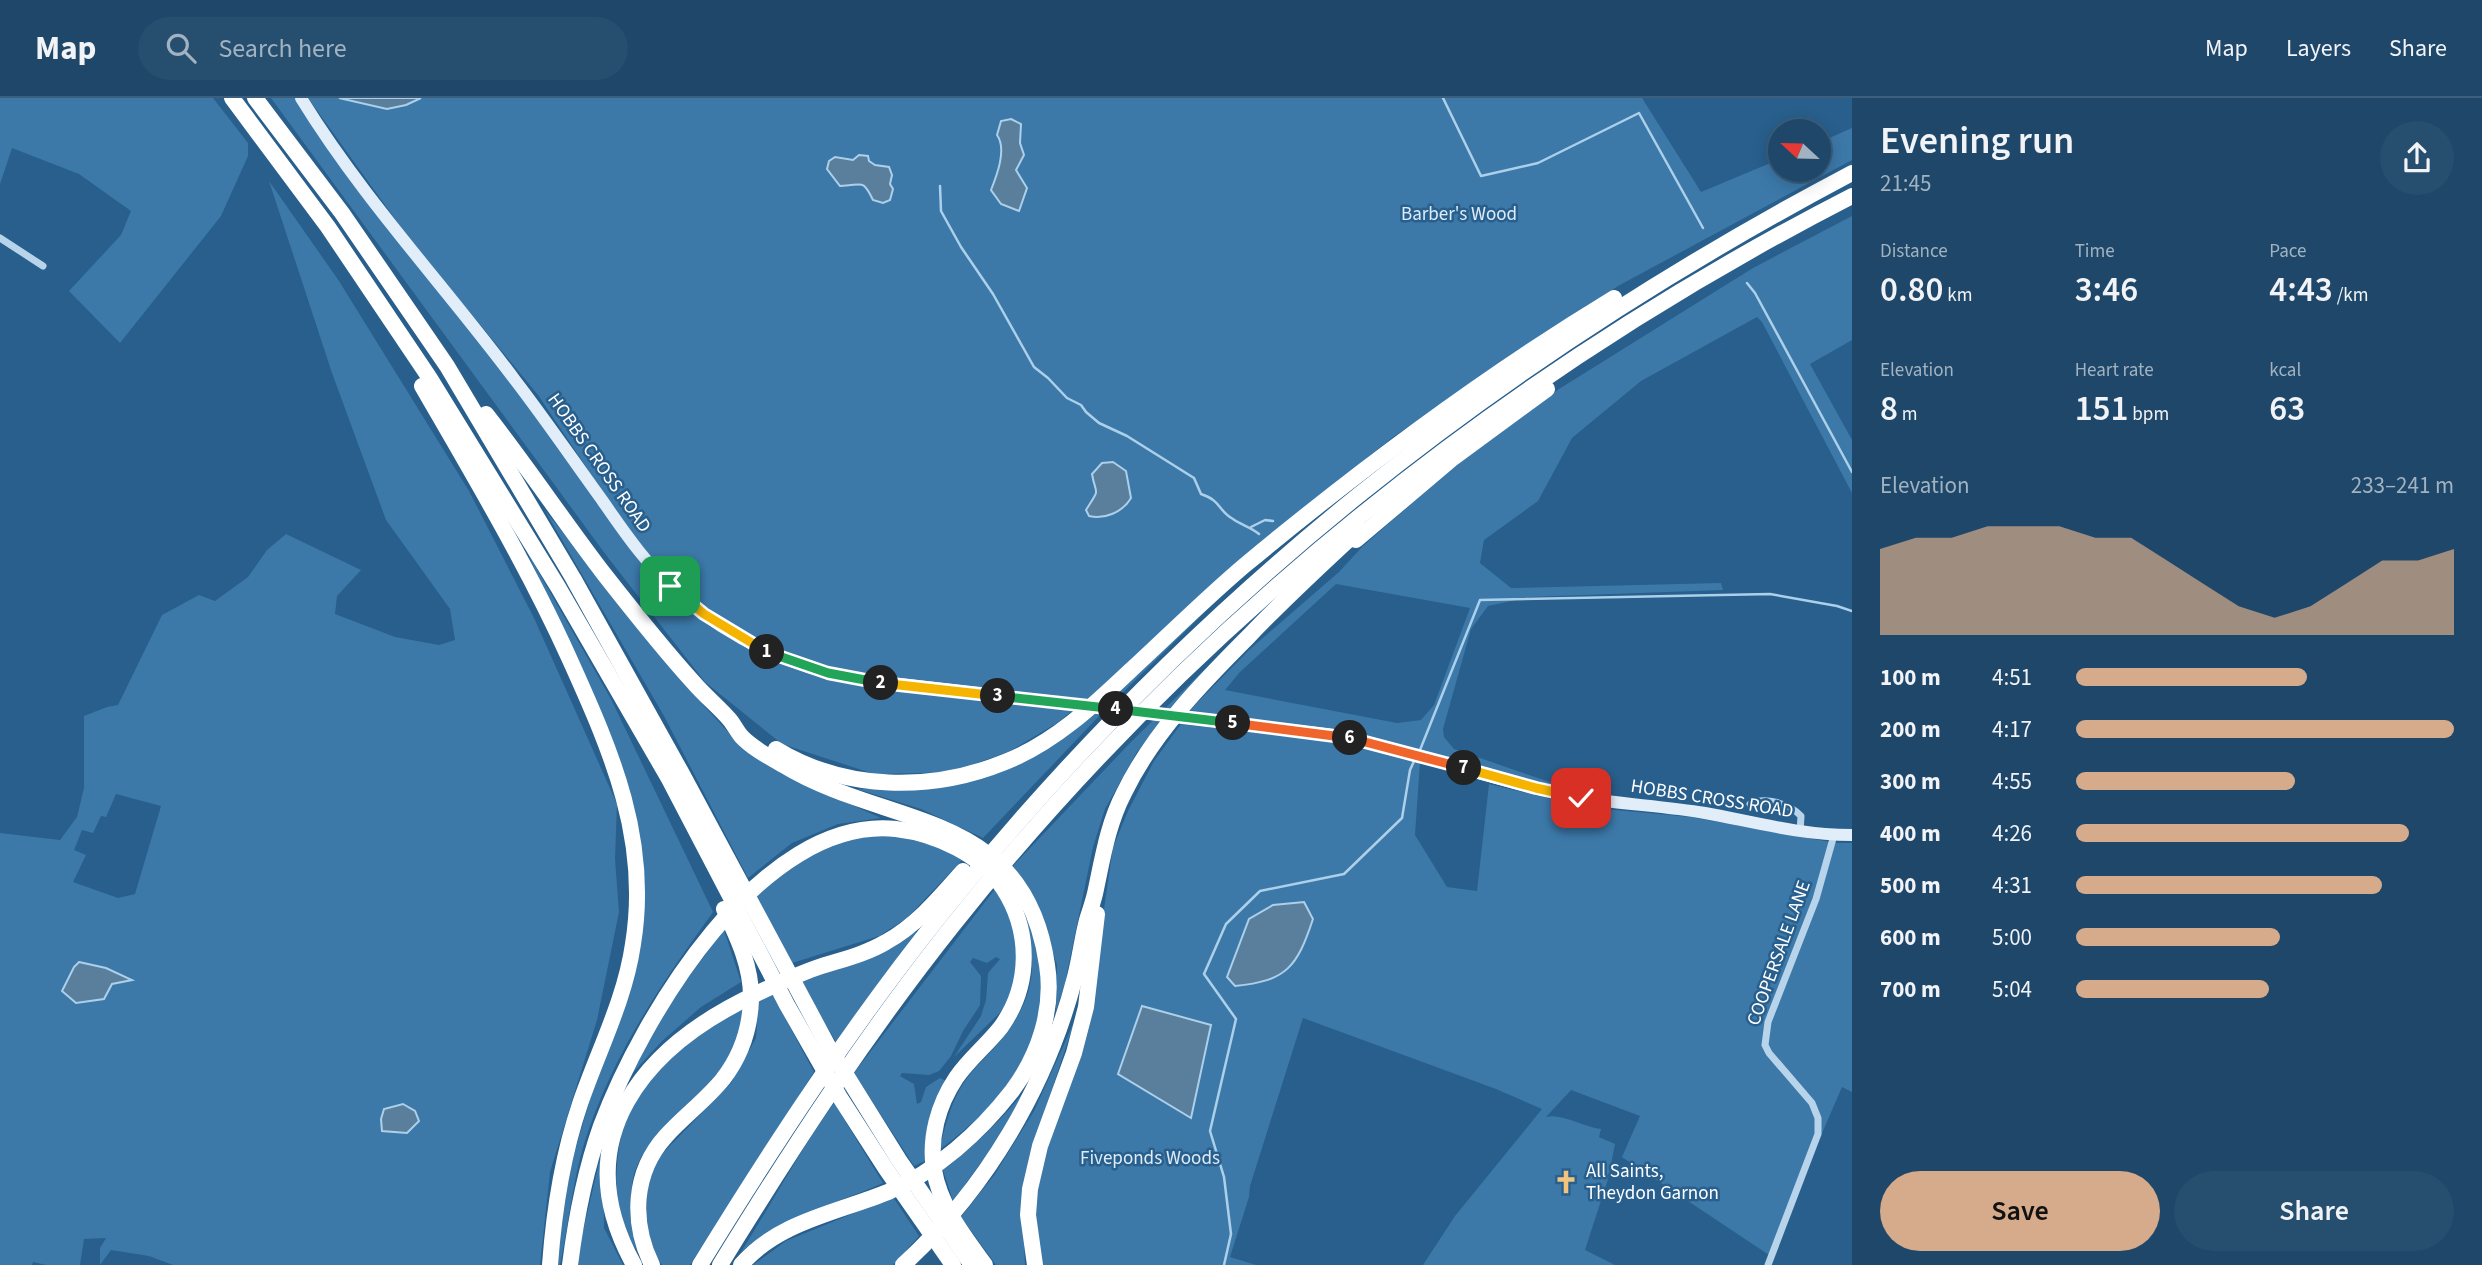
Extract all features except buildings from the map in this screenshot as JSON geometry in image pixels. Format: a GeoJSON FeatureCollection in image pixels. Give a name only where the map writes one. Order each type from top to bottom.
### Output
{"type":"FeatureCollection","features":[{"type":"Feature","properties":{"kind":"highway"},"geometry":{"type":"LineString","coordinates":[[232,98],[328,226],[436,388],[558,587],[669,779],[781,995],[833,1086],[886,1169],[953,1265]]}},
{"type":"Feature","properties":{"kind":"highway"},"geometry":{"type":"LineString","coordinates":[[255,98],[341,214],[447,366],[630,607],[742,737],[800,776],[863,802],[933,823],[976,845],[1001,866],[1034,916],[1046,961],[1049,990],[1042,1031],[1032,1058],[1003,1102],[947,1155],[911,1180],[782,1233],[741,1265]]}},
{"type":"Feature","properties":{"kind":"highway"},"geometry":{"type":"LineString","coordinates":[[720,1265],[821,1106],[915,974],[986,846],[1015,838],[1103,729],[1195,637],[1264,573],[1378,477],[1487,396],[1557,348],[1754,227],[1852,173]]}},
{"type":"Feature","properties":{"kind":"highway"},"geometry":{"type":"LineString","coordinates":[[700,1265],[811,1091],[903,963],[963,890],[1212,647],[1300,566],[1396,487],[1547,376],[1714,271],[1852,196]]}},
{"type":"Feature","properties":{"kind":"highway"},"geometry":{"type":"LineString","coordinates":[[328,226],[491,505],[531,579],[604,740],[630,819],[638,882],[633,945],[618,1005],[584,1092],[569,1141],[556,1201],[550,1265]]}},
{"type":"Feature","properties":{"kind":"highway"},"geometry":{"type":"LineString","coordinates":[[729,719],[789,757],[838,775],[891,783],[923,782],[954,778],[1005,762],[1051,737],[1101,698],[1239,571],[1342,488],[1491,378],[1578,320],[1688,254],[1730,232],[1754,227]]}},
{"type":"Feature","properties":{"kind":"highway"},"geometry":{"type":"LineString","coordinates":[[1248,637],[1453,458],[1586,362],[1697,291],[1714,271]]}},
{"type":"Feature","properties":{"kind":"highway"},"geometry":{"type":"LineString","coordinates":[[447,366],[594,614],[828,1046],[893,1152],[972,1265]]}},
{"type":"Feature","properties":{"kind":"highway"},"geometry":{"type":"LineString","coordinates":[[1192,614],[1202,609],[1350,489],[1378,477]]}},
{"type":"Feature","properties":{"kind":"highway"},"geometry":{"type":"LineString","coordinates":[[905,1263],[948,1218],[1007,1138],[1051,1048],[1069,998],[1108,832],[1133,776],[1179,712],[1248,637],[1382,509],[1396,487]]}},
{"type":"Feature","properties":{"kind":"highway"},"geometry":{"type":"LineString","coordinates":[[652,1265],[644,1245],[638,1214],[639,1191],[644,1174],[660,1143],[714,1089],[730,1069],[747,1032],[751,998],[742,948],[692,842],[669,779]]}},
{"type":"Feature","properties":{"kind":"highway"},"geometry":{"type":"LineString","coordinates":[[570,1265],[589,1167],[607,1110],[650,1022],[701,948],[744,899],[805,849],[826,839],[854,831],[886,828],[909,831],[943,841],[976,860],[1003,888],[1023,934],[1022,980],[1011,1010],[949,1091],[940,1108],[933,1144],[934,1172],[941,1196],[962,1234],[985,1265]]}},
{"type":"Feature","properties":{"kind":"highway"},"geometry":{"type":"LineString","coordinates":[[634,1265],[619,1234],[609,1201],[608,1164],[614,1131],[629,1096],[645,1073],[672,1046],[720,1012],[758,992],[813,969],[862,954],[892,938],[963,890]]}},
{"type":"Feature","properties":{"kind":"highway"},"geometry":{"type":"LineString","coordinates":[[1035,1265],[1028,1215],[1030,1189],[1040,1146],[1073,1053],[1086,1007],[1097,920],[1096,891]]}},
{"type":"Feature","properties":{"kind":"highway"},"geometry":{"type":"LineString","coordinates":[[734,1265],[743,1255],[776,1231],[798,1220],[813,1218]]}},
{"type":"Feature","properties":{"kind":"street","name":"HOBBS CROSS ROAD"},"geometry":{"type":"LineString","coordinates":[[301,98],[351,174],[513,376],[636,549],[684,599],[750,643],[785,659],[828,673],[877,682],[1341,736],[1418,754],[1562,794],[1641,807],[1700,813],[1800,832],[1852,835]]}},
{"type":"Feature","properties":{"kind":"street"},"geometry":{"type":"LineString","coordinates":[[0,238],[43,266]]}},
{"type":"Feature","properties":{"kind":"street","name":"HOBBS CROSS ROAD"},"geometry":{"type":"LineString","coordinates":[[1750,804],[1756,800],[1769,801],[1797,812],[1801,816],[1800,832]]}},
{"type":"Feature","properties":{"kind":"street","name":"COOPERSALE LANE"},"geometry":{"type":"LineString","coordinates":[[1768,1265],[1818,1135],[1818,1118],[1812,1103],[1769,1053],[1765,1040],[1768,1021],[1816,899],[1834,835]]}},
{"type":"Feature","properties":{"kind":"green space"},"geometry":{"type":"Polygon","coordinates":[[[0,98],[213,98],[248,143],[248,156],[221,216],[120,343],[69,291],[121,235],[131,211],[79,174],[12,148],[0,184],[0,98]]]}},
{"type":"Feature","properties":{"kind":"green space","name":"Barber's Wood"},"geometry":{"type":"Polygon","coordinates":[[[271,98],[295,98],[619,516],[538,395],[408,237],[308,98],[1642,98],[1701,192],[1768,164],[1768,182],[1811,182],[1618,286],[1393,437],[1282,526],[1057,723],[1010,751],[952,772],[871,773],[782,744],[705,682],[606,555],[271,98]]]}},
{"type":"Feature","properties":{"kind":"green space"},"geometry":{"type":"Polygon","coordinates":[[[1852,128],[1852,160],[1831,171],[1831,137],[1852,128]]]}},
{"type":"Feature","properties":{"kind":"green space"},"geometry":{"type":"Polygon","coordinates":[[[269,181],[339,281],[469,491],[534,618],[617,804],[615,859],[619,912],[597,1020],[550,1172],[540,1265],[173,1265],[149,1256],[111,1250],[100,1265],[100,1248],[106,1238],[84,1239],[80,1265],[46,1265],[33,1262],[32,1265],[0,1265],[0,833],[60,840],[77,817],[84,788],[84,716],[118,705],[162,615],[199,595],[215,601],[248,577],[267,550],[286,534],[361,570],[337,596],[335,614],[395,637],[439,645],[455,640],[450,609],[386,520],[332,373],[269,181]],[[116,794],[106,817],[101,816],[93,833],[82,830],[74,850],[86,855],[73,882],[118,898],[135,894],[161,806],[116,794]]]}},
{"type":"Feature","properties":{"kind":"green space"},"geometry":{"type":"Polygon","coordinates":[[[1852,216],[1852,340],[1810,364],[1852,440],[1852,493],[1757,317],[1641,381],[1572,438],[1538,501],[1484,540],[1480,563],[1511,588],[1721,583],[1723,590],[1529,597],[1488,606],[1471,629],[1443,729],[1444,737],[1454,749],[1558,785],[1608,792],[1607,799],[1434,755],[1190,710],[1249,650],[1450,470],[1559,389],[1753,268],[1852,216]],[[1336,584],[1240,672],[1225,690],[1397,723],[1421,720],[1434,705],[1470,608],[1336,584]]]}},
{"type":"Feature","properties":{"kind":"green space"},"geometry":{"type":"Polygon","coordinates":[[[544,509],[693,694],[731,735],[814,788],[881,818],[838,824],[792,843],[748,878],[664,716],[544,509]]]}},
{"type":"Feature","properties":{"kind":"green space"},"geometry":{"type":"Polygon","coordinates":[[[526,550],[611,699],[713,912],[656,995],[608,1081],[580,1158],[560,1265],[556,1265],[561,1214],[574,1154],[593,1089],[628,992],[643,927],[642,860],[630,791],[580,667],[526,550]]]}},
{"type":"Feature","properties":{"kind":"green space"},"geometry":{"type":"Polygon","coordinates":[[[1206,611],[1111,704],[1103,703],[1206,611]]]}},
{"type":"Feature","properties":{"kind":"green space"},"geometry":{"type":"Polygon","coordinates":[[[1206,668],[1137,752],[1105,809],[1093,847],[1065,983],[1056,1011],[1057,965],[1035,899],[1013,866],[1206,668]]]}},
{"type":"Feature","properties":{"kind":"green space"},"geometry":{"type":"Polygon","coordinates":[[[1093,713],[1101,714],[983,838],[921,809],[857,789],[923,789],[989,775],[1093,713]]]}},
{"type":"Feature","properties":{"kind":"green space","name":"Fiveponds Woods"},"geometry":{"type":"Polygon","coordinates":[[[1181,724],[1345,743],[1420,762],[1415,835],[1447,887],[1477,891],[1489,784],[1584,807],[1690,817],[1836,843],[1852,843],[1852,1092],[1842,1087],[1772,1257],[1622,1157],[1640,1116],[1571,1090],[1546,1117],[1559,1117],[1601,1129],[1599,1137],[1615,1144],[1608,1179],[1585,1250],[1615,1265],[1423,1265],[1455,1216],[1542,1109],[1496,1089],[1303,1018],[1230,1257],[1256,1265],[1042,1265],[1033,1197],[1095,971],[1113,847],[1154,761],[1181,724]]]}},
{"type":"Feature","properties":{"kind":"green space"},"geometry":{"type":"Polygon","coordinates":[[[880,833],[933,846],[963,859],[907,918],[879,936],[792,963],[756,897],[788,868],[835,841],[880,833]]]}},
{"type":"Feature","properties":{"kind":"green space"},"geometry":{"type":"Polygon","coordinates":[[[995,889],[1012,918],[1019,964],[1006,1007],[954,1057],[981,1016],[986,1000],[988,973],[1000,959],[996,957],[987,963],[973,958],[970,962],[981,976],[980,1005],[951,1056],[939,1071],[929,1075],[902,1073],[900,1076],[914,1084],[917,1104],[921,1102],[926,1087],[940,1078],[946,1081],[931,1112],[925,1161],[914,1166],[854,1073],[995,889]]]}},
{"type":"Feature","properties":{"kind":"green space"},"geometry":{"type":"Polygon","coordinates":[[[1024,914],[1038,945],[1042,982],[1040,1012],[1033,1039],[1021,1065],[1005,1088],[986,1110],[939,1150],[958,1092],[971,1072],[1013,1024],[1027,995],[1032,965],[1024,914]]]}},
{"type":"Feature","properties":{"kind":"green space"},"geometry":{"type":"Polygon","coordinates":[[[724,930],[741,982],[701,1007],[662,1041],[628,1078],[661,1014],[724,930]]]}},
{"type":"Feature","properties":{"kind":"green space"},"geometry":{"type":"Polygon","coordinates":[[[916,933],[836,1042],[800,981],[916,933]]]}},
{"type":"Feature","properties":{"kind":"green space"},"geometry":{"type":"Polygon","coordinates":[[[771,992],[814,1072],[690,1265],[662,1265],[646,1227],[648,1179],[660,1156],[731,1083],[756,1038],[759,996],[771,992]]]}},
{"type":"Feature","properties":{"kind":"green space"},"geometry":{"type":"Polygon","coordinates":[[[744,1005],[734,1047],[721,1069],[661,1130],[638,1165],[632,1185],[632,1203],[646,1265],[625,1230],[617,1204],[619,1148],[628,1110],[634,1095],[653,1071],[690,1041],[744,1005]]]}},
{"type":"Feature","properties":{"kind":"green space"},"geometry":{"type":"Polygon","coordinates":[[[1075,1020],[1034,1143],[1022,1206],[1025,1265],[996,1265],[961,1217],[995,1174],[1034,1111],[1075,1020]]]}},
{"type":"Feature","properties":{"kind":"green space"},"geometry":{"type":"Polygon","coordinates":[[[1026,1089],[996,1142],[953,1201],[943,1170],[987,1132],[1026,1089]]]}},
{"type":"Feature","properties":{"kind":"green space"},"geometry":{"type":"Polygon","coordinates":[[[834,1103],[883,1183],[791,1220],[773,1229],[741,1252],[798,1158],[834,1103]]]}},
{"type":"Feature","properties":{"kind":"green space"},"geometry":{"type":"Polygon","coordinates":[[[603,1146],[604,1228],[623,1265],[575,1265],[603,1146]]]}},
{"type":"Feature","properties":{"kind":"green space"},"geometry":{"type":"Polygon","coordinates":[[[893,1197],[919,1236],[893,1265],[753,1265],[786,1241],[893,1197]]]}},
{"type":"Feature","properties":{"kind":"shaded area"},"geometry":{"type":"Polygon","coordinates":[[[339,98],[421,98],[387,109],[339,98]]]}},
{"type":"Feature","properties":{"kind":"shaded area"},"geometry":{"type":"Polygon","coordinates":[[[1011,119],[1021,124],[1020,143],[1024,155],[1016,170],[1027,188],[1019,211],[1001,204],[991,190],[1001,155],[997,135],[1001,121],[1011,119]]]}},
{"type":"Feature","properties":{"kind":"shaded area"},"geometry":{"type":"Polygon","coordinates":[[[859,155],[868,156],[869,161],[875,165],[889,167],[893,189],[890,200],[883,203],[873,200],[861,184],[840,186],[827,169],[829,161],[835,157],[853,160],[859,155]]]}},
{"type":"Feature","properties":{"kind":"shaded area"},"geometry":{"type":"Polygon","coordinates":[[[1113,462],[1126,471],[1131,498],[1113,514],[1089,516],[1086,510],[1096,492],[1092,474],[1102,463],[1113,462]]]}},
{"type":"Feature","properties":{"kind":"shaded area"},"geometry":{"type":"Polygon","coordinates":[[[1304,902],[1313,919],[1301,949],[1288,969],[1267,980],[1235,986],[1227,977],[1249,919],[1273,905],[1304,902]]]}},
{"type":"Feature","properties":{"kind":"shaded area"},"geometry":{"type":"Polygon","coordinates":[[[79,962],[106,968],[132,980],[112,984],[104,999],[76,1003],[62,991],[79,962]]]}},
{"type":"Feature","properties":{"kind":"shaded area"},"geometry":{"type":"Polygon","coordinates":[[[1142,1006],[1211,1025],[1191,1118],[1118,1074],[1142,1006]]]}},
{"type":"Feature","properties":{"kind":"shaded area"},"geometry":{"type":"Polygon","coordinates":[[[403,1104],[415,1111],[419,1121],[407,1133],[382,1131],[384,1109],[403,1104]]]}},
{"type":"Feature","properties":{"kind":"waterway"},"geometry":{"type":"LineString","coordinates":[[1443,98],[1481,176],[1538,163],[1639,113],[1703,228]]}},
{"type":"Feature","properties":{"kind":"waterway"},"geometry":{"type":"LineString","coordinates":[[940,186],[941,211],[961,247],[993,294],[1034,367],[1099,423],[1127,436],[1194,478],[1201,494],[1213,500],[1228,516],[1259,534]]}},
{"type":"Feature","properties":{"kind":"waterway"},"geometry":{"type":"LineString","coordinates":[[1747,283],[1755,293],[1852,472]]}},
{"type":"Feature","properties":{"kind":"waterway"},"geometry":{"type":"LineString","coordinates":[[1251,527],[1265,520],[1273,521]]}},
{"type":"Feature","properties":{"kind":"waterway"},"geometry":{"type":"LineString","coordinates":[[1420,750],[1480,600],[1770,594],[1852,611]]}},
{"type":"Feature","properties":{"kind":"waterway"},"geometry":{"type":"LineString","coordinates":[[1224,1265],[1231,1234],[1224,1177],[1210,1131],[1236,1019],[1204,974],[1226,924],[1260,891],[1344,874],[1402,818],[1410,770],[1415,759]]}},
{"type":"Feature","properties":{"kind":"place","name":"All Saints, Theydon Garnon"},"geometry":{"type":"Point","coordinates":[1566,1182]}},
{"type":"Feature","properties":{"kind":"route"},"geometry":{"type":"LineString","coordinates":[[670,586],[704,614],[750,643],[785,659],[828,673],[877,682],[1341,736],[1408,751],[1536,788],[1581,798]]}}]}
